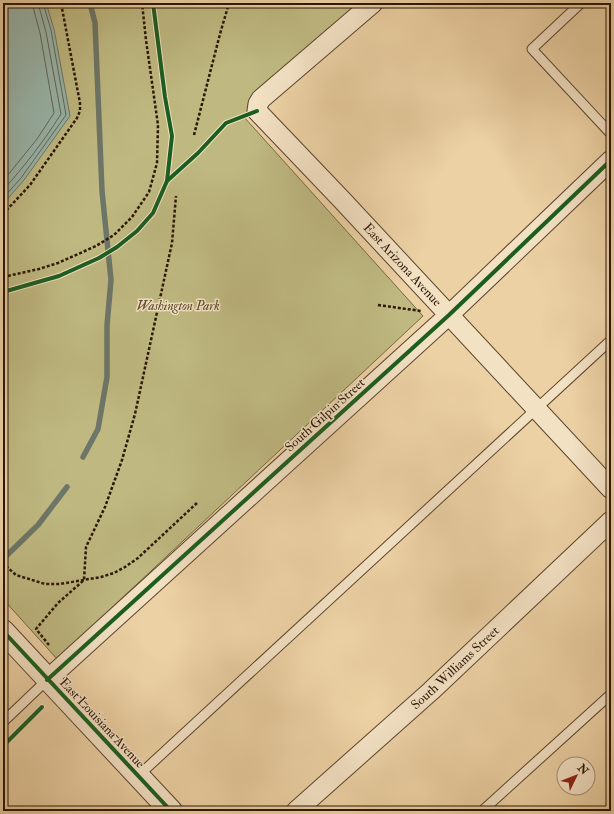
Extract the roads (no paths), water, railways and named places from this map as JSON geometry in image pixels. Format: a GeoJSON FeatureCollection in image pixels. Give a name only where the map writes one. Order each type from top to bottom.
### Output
{"type":"FeatureCollection","features":[{"type":"Feature","properties":{"kind":"street","name":"East Arizona Avenue"},"geometry":{"type":"LineString","coordinates":[[373,3],[261,99],[258,104],[258,111],[611,489]]}},
{"type":"Feature","properties":{"kind":"street","name":"South Gilpin Street"},"geometry":{"type":"LineString","coordinates":[[47,680],[449,316],[611,160]]}},
{"type":"Feature","properties":{"kind":"street","name":"South Williams Street"},"geometry":{"type":"LineString","coordinates":[[296,811],[430,691],[611,522]]}},
{"type":"Feature","properties":{"kind":"street","name":"East Louisiana Avenue"},"geometry":{"type":"LineString","coordinates":[[3,631],[47,680],[171,811]]}},
{"type":"Feature","properties":{"kind":"lane"},"geometry":{"type":"LineString","coordinates":[[581,3],[532,49],[611,134]]}},
{"type":"Feature","properties":{"kind":"lane"},"geometry":{"type":"LineString","coordinates":[[138,776],[611,340]]}},
{"type":"Feature","properties":{"kind":"lane"},"geometry":{"type":"LineString","coordinates":[[3,722],[47,680]]}},
{"type":"Feature","properties":{"kind":"lane"},"geometry":{"type":"LineString","coordinates":[[482,811],[611,694]]}},
{"type":"Feature","properties":{"kind":"water"},"geometry":{"type":"Polygon","coordinates":[[[3,3],[46,3],[54,29],[70,116],[24,180],[3,204],[3,3]]]}},
{"type":"Feature","properties":{"kind":"waterway"},"geometry":{"type":"LineString","coordinates":[[83,457],[98,429],[107,377],[107,325],[111,280],[102,191],[95,23],[90,3]]}},
{"type":"Feature","properties":{"kind":"waterway"},"geometry":{"type":"LineString","coordinates":[[3,559],[38,525],[67,487]]}},
{"type":"Feature","properties":{"kind":"park label","name":"Washington Park"},"geometry":{"type":"Point","coordinates":[178,306]}}]}
